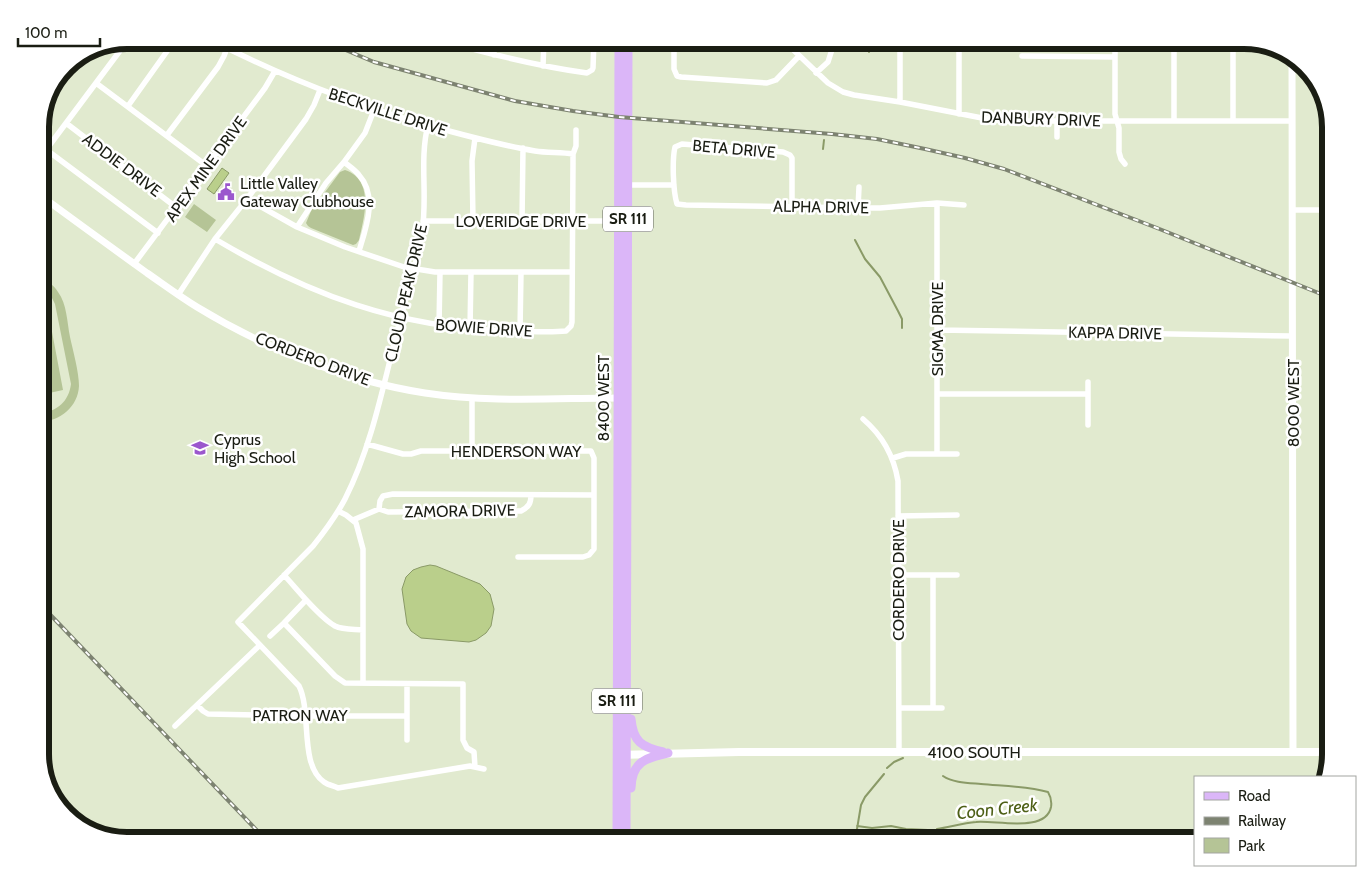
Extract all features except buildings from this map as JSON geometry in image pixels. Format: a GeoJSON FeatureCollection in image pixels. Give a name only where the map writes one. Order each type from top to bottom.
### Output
{"type":"FeatureCollection","features":[{"type":"Feature","properties":{"kind":"main road","name":"8400 WEST"},"geometry":{"type":"LineString","coordinates":[[619,49],[619,221],[627,755]]}},
{"type":"Feature","properties":{"kind":"main road","name":"8400 WEST"},"geometry":{"type":"LineString","coordinates":[[617,755],[628,185],[628,49]]}},
{"type":"Feature","properties":{"kind":"main road"},"geometry":{"type":"LineString","coordinates":[[627,670],[632,726],[635,736],[640,744],[647,748],[668,753]]}},
{"type":"Feature","properties":{"kind":"main road","name":"4100 SOUTH"},"geometry":{"type":"LineString","coordinates":[[617,755],[739,752],[1322,752]]}},
{"type":"Feature","properties":{"kind":"main road"},"geometry":{"type":"LineString","coordinates":[[630,832],[631,787],[634,772],[646,758],[668,753]]}},
{"type":"Feature","properties":{"kind":"main road","name":"SR 111"},"geometry":{"type":"LineString","coordinates":[[617,755],[617,832]]}},
{"type":"Feature","properties":{"kind":"main road","name":"SR 111"},"geometry":{"type":"LineString","coordinates":[[626,832],[627,755]]}},
{"type":"Feature","properties":{"kind":"street"},"geometry":{"type":"LineString","coordinates":[[49,146],[121,49]]}},
{"type":"Feature","properties":{"kind":"street"},"geometry":{"type":"LineString","coordinates":[[128,106],[169,49]]}},
{"type":"Feature","properties":{"kind":"street"},"geometry":{"type":"LineString","coordinates":[[167,135],[218,66],[226,49]]}},
{"type":"Feature","properties":{"kind":"street","name":"BECKVILLE DRIVE"},"geometry":{"type":"LineString","coordinates":[[229,49],[320,90],[374,110],[475,138],[545,152],[573,154]]}},
{"type":"Feature","properties":{"kind":"street"},"geometry":{"type":"LineString","coordinates":[[474,49],[543,66],[587,73],[591,71],[594,64],[594,49]]}},
{"type":"Feature","properties":{"kind":"street"},"geometry":{"type":"LineString","coordinates":[[494,49],[494,55]]}},
{"type":"Feature","properties":{"kind":"street"},"geometry":{"type":"LineString","coordinates":[[543,66],[544,49]]}},
{"type":"Feature","properties":{"kind":"street"},"geometry":{"type":"LineString","coordinates":[[674,49],[674,69],[677,76],[767,83],[776,80],[799,56]]}},
{"type":"Feature","properties":{"kind":"street","name":"DANBURY DRIVE"},"geometry":{"type":"LineString","coordinates":[[792,49],[828,83],[844,92],[982,118],[1004,121],[1292,121]]}},
{"type":"Feature","properties":{"kind":"street"},"geometry":{"type":"LineString","coordinates":[[816,73],[828,62],[832,49]]}},
{"type":"Feature","properties":{"kind":"street"},"geometry":{"type":"LineString","coordinates":[[900,49],[900,102]]}},
{"type":"Feature","properties":{"kind":"street"},"geometry":{"type":"LineString","coordinates":[[959,49],[959,114]]}},
{"type":"Feature","properties":{"kind":"street"},"geometry":{"type":"LineString","coordinates":[[1115,49],[1116,114],[1119,128],[1119,152],[1125,164]]}},
{"type":"Feature","properties":{"kind":"street"},"geometry":{"type":"LineString","coordinates":[[1174,49],[1174,121]]}},
{"type":"Feature","properties":{"kind":"street"},"geometry":{"type":"LineString","coordinates":[[1233,49],[1233,121]]}},
{"type":"Feature","properties":{"kind":"street"},"geometry":{"type":"LineString","coordinates":[[1022,56],[1115,56]]}},
{"type":"Feature","properties":{"kind":"street","name":"8000 WEST"},"geometry":{"type":"LineString","coordinates":[[1292,66],[1294,752]]}},
{"type":"Feature","properties":{"kind":"street","name":"APEX MINE DRIVE"},"geometry":{"type":"LineString","coordinates":[[134,264],[265,88],[275,71]]}},
{"type":"Feature","properties":{"kind":"street"},"geometry":{"type":"LineString","coordinates":[[96,83],[208,166]]}},
{"type":"Feature","properties":{"kind":"street"},"geometry":{"type":"LineString","coordinates":[[178,295],[216,238],[306,119],[320,90]]}},
{"type":"Feature","properties":{"kind":"street"},"geometry":{"type":"LineString","coordinates":[[297,226],[326,183],[365,133],[374,110]]}},
{"type":"Feature","properties":{"kind":"street"},"geometry":{"type":"LineString","coordinates":[[1057,121],[1057,138]]}},
{"type":"Feature","properties":{"kind":"street","name":"ADDIE DRIVE"},"geometry":{"type":"LineString","coordinates":[[66,123],[177,208]]}},
{"type":"Feature","properties":{"kind":"street","name":"CLOUD PEAK DRIVE"},"geometry":{"type":"LineString","coordinates":[[260,646],[238,622],[312,546],[338,511],[367,444],[421,239],[424,148],[428,126]]}},
{"type":"Feature","properties":{"kind":"street","name":"BOWIE DRIVE"},"geometry":{"type":"LineString","coordinates":[[216,238],[264,266],[310,288],[354,305],[400,318],[440,326],[470,329],[564,331],[570,328],[572,322],[573,154],[576,146],[576,130]]}},
{"type":"Feature","properties":{"kind":"street"},"geometry":{"type":"LineString","coordinates":[[472,221],[472,161],[475,138]]}},
{"type":"Feature","properties":{"kind":"street","name":"BETA DRIVE"},"geometry":{"type":"LineString","coordinates":[[674,185],[675,147],[682,144],[782,152],[790,155],[792,158],[792,207]]}},
{"type":"Feature","properties":{"kind":"street"},"geometry":{"type":"LineString","coordinates":[[522,221],[523,148]]}},
{"type":"Feature","properties":{"kind":"street"},"geometry":{"type":"LineString","coordinates":[[49,152],[158,234]]}},
{"type":"Feature","properties":{"kind":"street"},"geometry":{"type":"LineString","coordinates":[[344,162],[359,175],[368,193],[368,215],[359,251]]}},
{"type":"Feature","properties":{"kind":"street"},"geometry":{"type":"LineString","coordinates":[[628,185],[674,185]]}},
{"type":"Feature","properties":{"kind":"street","name":"ALPHA DRIVE"},"geometry":{"type":"LineString","coordinates":[[674,185],[674,196],[677,204],[858,208],[937,203],[964,205]]}},
{"type":"Feature","properties":{"kind":"street"},"geometry":{"type":"LineString","coordinates":[[858,208],[859,187]]}},
{"type":"Feature","properties":{"kind":"street"},"geometry":{"type":"LineString","coordinates":[[247,199],[314,235],[378,259],[413,269],[440,272],[572,272]]}},
{"type":"Feature","properties":{"kind":"street","name":"CORDERO DRIVE"},"geometry":{"type":"LineString","coordinates":[[49,201],[178,295],[220,320],[273,346],[329,368],[384,384],[425,393],[472,398],[623,398]]}},
{"type":"Feature","properties":{"kind":"street","name":"SIGMA DRIVE"},"geometry":{"type":"LineString","coordinates":[[937,203],[937,454]]}},
{"type":"Feature","properties":{"kind":"street"},"geometry":{"type":"LineString","coordinates":[[1292,210],[1322,210]]}},
{"type":"Feature","properties":{"kind":"street","name":"LOVERIDGE DRIVE"},"geometry":{"type":"LineString","coordinates":[[423,221],[619,221]]}},
{"type":"Feature","properties":{"kind":"street"},"geometry":{"type":"LineString","coordinates":[[440,272],[440,326]]}},
{"type":"Feature","properties":{"kind":"street"},"geometry":{"type":"LineString","coordinates":[[470,329],[471,272]]}},
{"type":"Feature","properties":{"kind":"street"},"geometry":{"type":"LineString","coordinates":[[520,272],[520,331]]}},
{"type":"Feature","properties":{"kind":"street","name":"KAPPA DRIVE"},"geometry":{"type":"LineString","coordinates":[[937,330],[1292,336]]}},
{"type":"Feature","properties":{"kind":"street"},"geometry":{"type":"LineString","coordinates":[[1088,382],[1088,425]]}},
{"type":"Feature","properties":{"kind":"street"},"geometry":{"type":"LineString","coordinates":[[937,394],[1088,394]]}},
{"type":"Feature","properties":{"kind":"street"},"geometry":{"type":"LineString","coordinates":[[472,398],[472,451]]}},
{"type":"Feature","properties":{"kind":"street","name":"CORDERO DRIVE"},"geometry":{"type":"LineString","coordinates":[[863,419],[878,433],[892,458],[898,481],[899,752]]}},
{"type":"Feature","properties":{"kind":"street","name":"HENDERSON WAY"},"geometry":{"type":"LineString","coordinates":[[367,444],[402,454],[421,451],[591,451],[594,458],[594,549],[590,555],[583,557],[518,557]]}},
{"type":"Feature","properties":{"kind":"street"},"geometry":{"type":"LineString","coordinates":[[892,458],[906,454],[957,454]]}},
{"type":"Feature","properties":{"kind":"street","name":"ZAMORA DRIVE"},"geometry":{"type":"LineString","coordinates":[[379,509],[383,496],[393,494],[594,495]]}},
{"type":"Feature","properties":{"kind":"street","name":"ZAMORA DRIVE"},"geometry":{"type":"LineString","coordinates":[[353,520],[379,509],[388,512],[522,511],[528,508],[531,502],[531,494]]}},
{"type":"Feature","properties":{"kind":"street"},"geometry":{"type":"LineString","coordinates":[[338,511],[356,523],[363,549],[363,683]]}},
{"type":"Feature","properties":{"kind":"street"},"geometry":{"type":"LineString","coordinates":[[898,516],[957,516]]}},
{"type":"Feature","properties":{"kind":"street"},"geometry":{"type":"LineString","coordinates":[[898,575],[957,575]]}},
{"type":"Feature","properties":{"kind":"street"},"geometry":{"type":"LineString","coordinates":[[933,575],[933,708]]}},
{"type":"Feature","properties":{"kind":"street"},"geometry":{"type":"LineString","coordinates":[[284,576],[306,600],[336,626],[363,630]]}},
{"type":"Feature","properties":{"kind":"street"},"geometry":{"type":"LineString","coordinates":[[270,636],[306,600]]}},
{"type":"Feature","properties":{"kind":"street"},"geometry":{"type":"LineString","coordinates":[[284,623],[335,676],[345,683],[463,684],[463,740],[467,748],[474,752],[475,767]]}},
{"type":"Feature","properties":{"kind":"street"},"geometry":{"type":"LineString","coordinates":[[175,726],[260,646],[299,686],[304,699],[307,716],[307,738],[314,771],[324,782],[338,788],[470,766],[484,769]]}},
{"type":"Feature","properties":{"kind":"street"},"geometry":{"type":"LineString","coordinates":[[407,684],[407,740]]}},
{"type":"Feature","properties":{"kind":"street","name":"PATRON WAY"},"geometry":{"type":"LineString","coordinates":[[198,705],[208,714],[407,716]]}},
{"type":"Feature","properties":{"kind":"street"},"geometry":{"type":"LineString","coordinates":[[898,708],[942,708]]}},
{"type":"Feature","properties":{"kind":"green space"},"geometry":{"type":"Polygon","coordinates":[[[345,170],[361,182],[365,200],[365,211],[359,240],[353,245],[311,228],[306,223],[311,211],[340,172],[345,170]]]}},
{"type":"Feature","properties":{"kind":"green space"},"geometry":{"type":"Polygon","coordinates":[[[194,204],[216,220],[207,232],[185,217],[194,204]]]}},
{"type":"Feature","properties":{"kind":"green space"},"geometry":{"type":"Polygon","coordinates":[[[49,283],[54,287],[63,302],[79,386],[78,394],[67,412],[49,420],[49,411],[57,408],[65,400],[71,384],[55,304],[49,294],[49,283]]]}},
{"type":"Feature","properties":{"kind":"green space"},"geometry":{"type":"Polygon","coordinates":[[[49,316],[63,390],[49,393],[49,316]]]}},
{"type":"Feature","properties":{"kind":"shaded area"},"geometry":{"type":"Polygon","coordinates":[[[222,168],[229,173],[214,194],[207,189],[222,168]]]}},
{"type":"Feature","properties":{"kind":"shaded area"},"geometry":{"type":"Polygon","coordinates":[[[430,565],[480,584],[490,594],[494,609],[491,626],[486,633],[476,640],[469,642],[421,638],[411,631],[407,624],[402,589],[406,577],[413,570],[430,565]]]}},
{"type":"Feature","properties":{"kind":"waterway","name":"Coon Creek"},"geometry":{"type":"LineString","coordinates":[[823,149],[824,140]]}},
{"type":"Feature","properties":{"kind":"waterway","name":"Coon Creek"},"geometry":{"type":"LineString","coordinates":[[855,240],[865,259],[880,277],[902,319],[902,328]]}},
{"type":"Feature","properties":{"kind":"waterway","name":"Coon Creek"},"geometry":{"type":"LineString","coordinates":[[887,768],[903,758]]}},
{"type":"Feature","properties":{"kind":"waterway","name":"Coon Creek"},"geometry":{"type":"LineString","coordinates":[[856,832],[861,805],[865,797],[884,774]]}},
{"type":"Feature","properties":{"kind":"waterway","name":"Coon Creek"},"geometry":{"type":"LineString","coordinates":[[937,829],[976,822],[1030,823],[1040,820],[1047,815],[1051,807],[1051,799],[1048,792],[1023,787],[961,782],[943,776]]}},
{"type":"Feature","properties":{"kind":"waterway","name":"Coon Creek"},"geometry":{"type":"LineString","coordinates":[[857,826],[872,828],[891,826],[928,830]]}},
{"type":"Feature","properties":{"kind":"railway"},"geometry":{"type":"LineString","coordinates":[[343,49],[374,62],[515,101],[619,117],[877,139],[965,158],[1004,169],[1322,294]]}},
{"type":"Feature","properties":{"kind":"railway"},"geometry":{"type":"LineString","coordinates":[[49,613],[258,832]]}},
{"type":"Feature","properties":{"kind":"place","name":"Little Valley Gateway Clubhouse"},"geometry":{"type":"Point","coordinates":[226,192]}},
{"type":"Feature","properties":{"kind":"place","name":"Cyprus High School"},"geometry":{"type":"Point","coordinates":[200,448]}}]}
